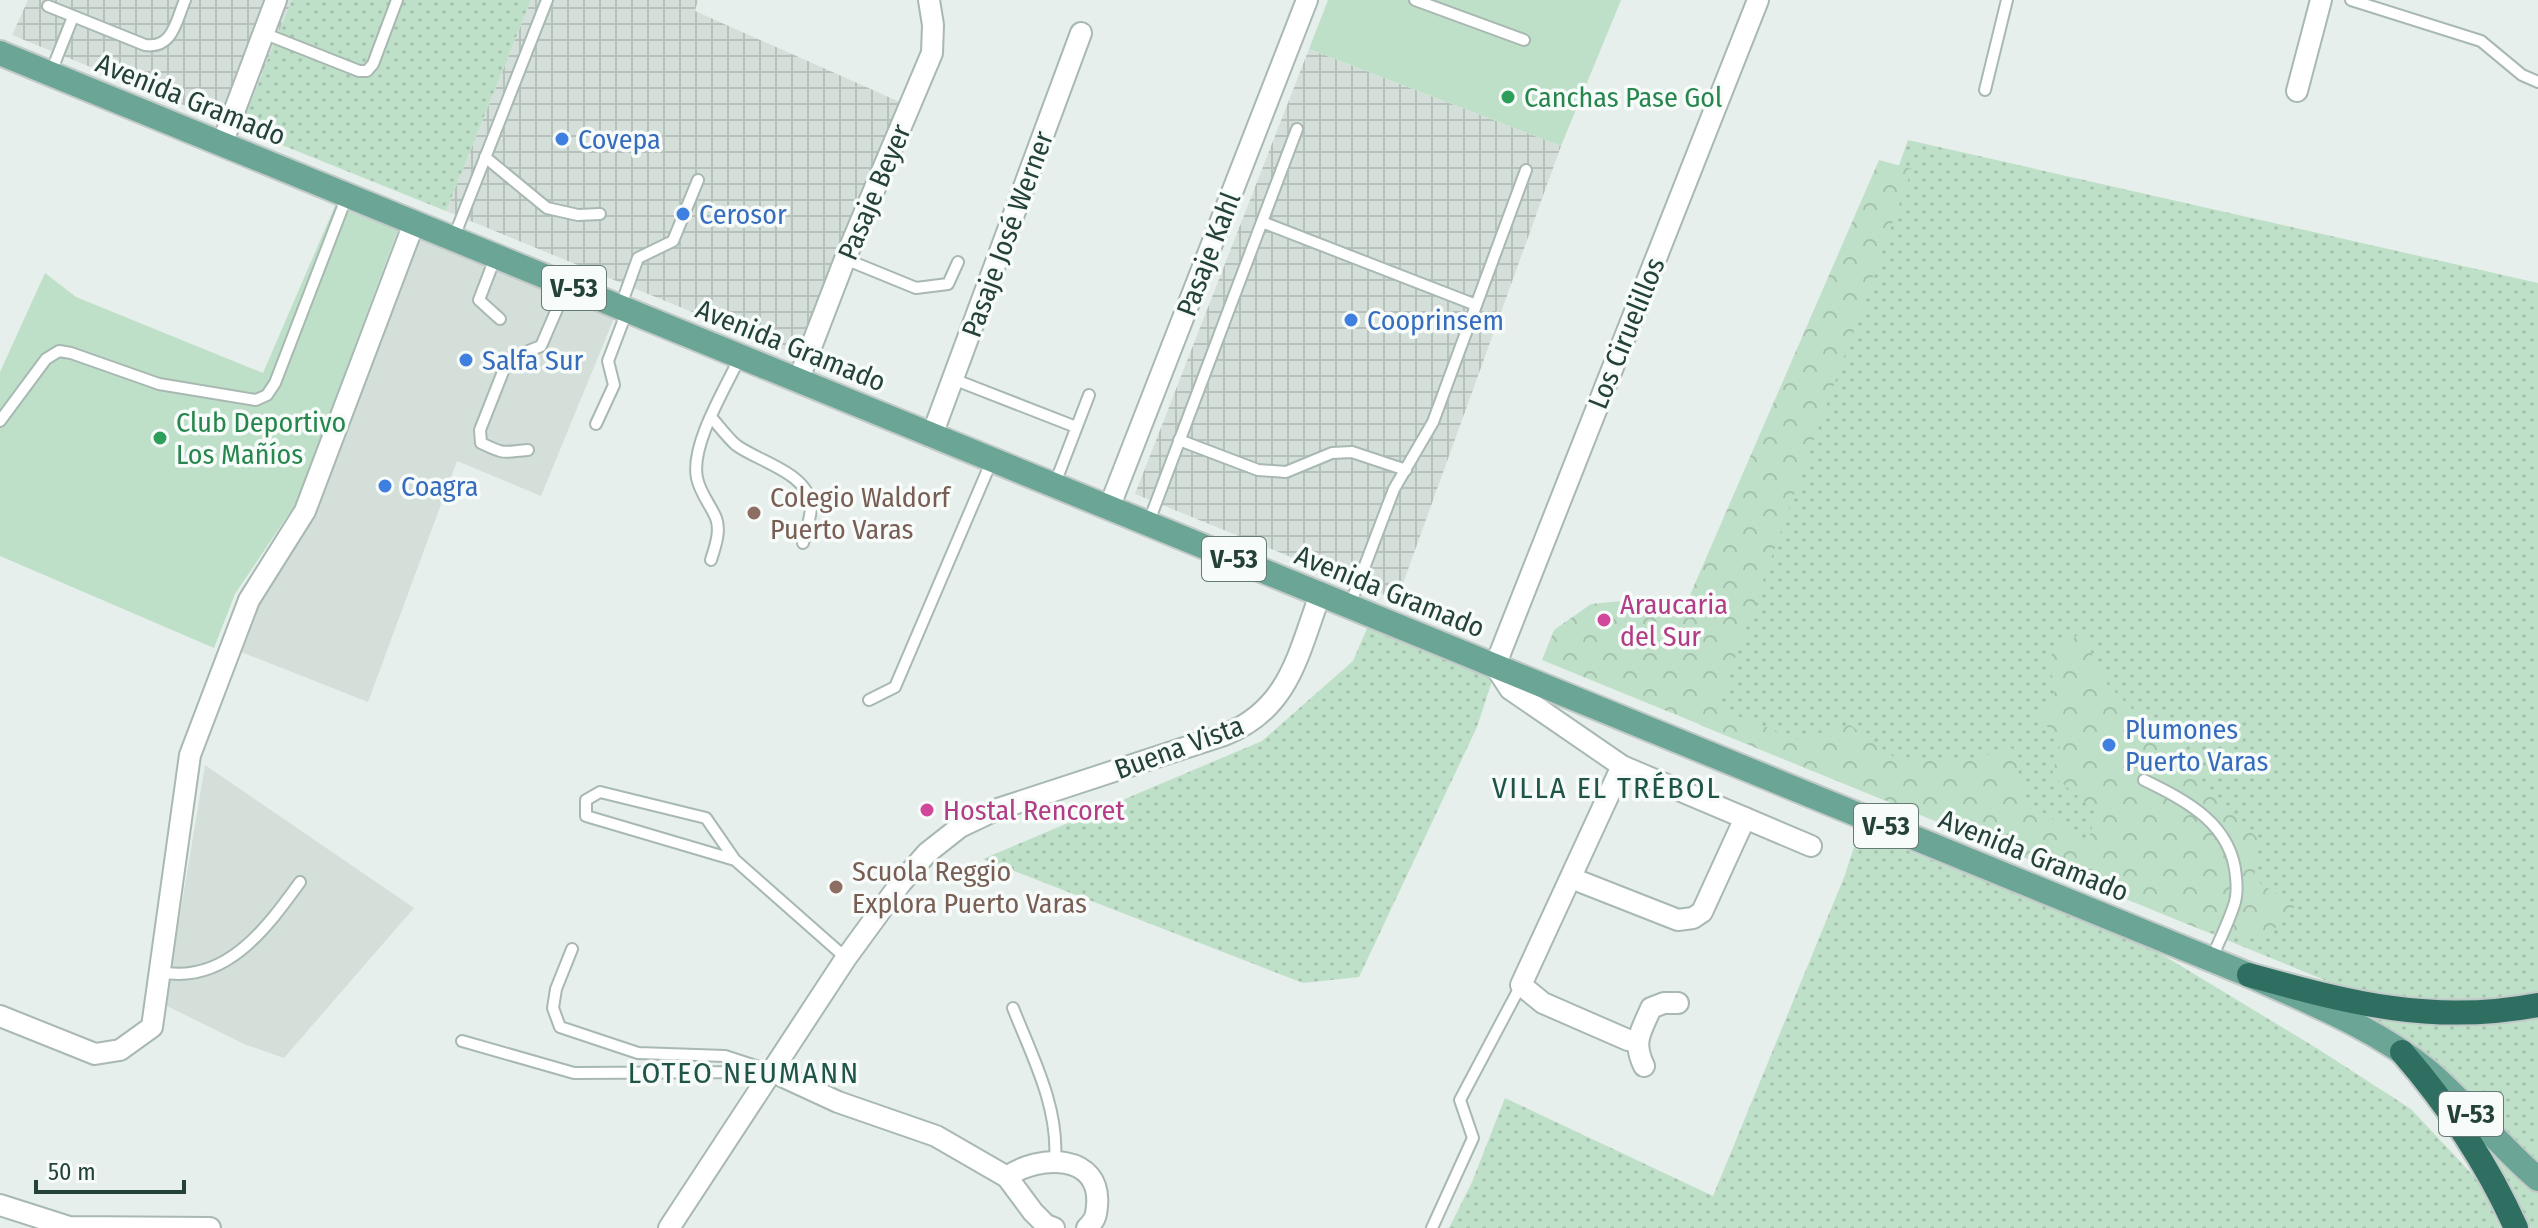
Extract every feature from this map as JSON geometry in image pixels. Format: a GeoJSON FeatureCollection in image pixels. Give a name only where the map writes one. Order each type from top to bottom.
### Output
{"type":"FeatureCollection","features":[{"type":"Feature","properties":{"kind":"highway"},"geometry":{"type":"LineString","coordinates":[[2249,975],[2352,1002],[2421,1012],[2484,1013],[2538,1005]]}},
{"type":"Feature","properties":{"kind":"highway"},"geometry":{"type":"LineString","coordinates":[[2402,1052],[2455,1118],[2502,1196],[2516,1228]]}},
{"type":"Feature","properties":{"kind":"main road","name":"Avenida Gramado"},"geometry":{"type":"LineString","coordinates":[[0,53],[2333,1012],[2402,1052],[2428,1072],[2538,1179]]}},
{"type":"Feature","properties":{"kind":"street"},"geometry":{"type":"LineString","coordinates":[[222,144],[276,0]]}},
{"type":"Feature","properties":{"kind":"street","name":"Pasaje Beyer"},"geometry":{"type":"LineString","coordinates":[[798,381],[845,259],[932,53],[933,25],[929,0]]}},
{"type":"Feature","properties":{"kind":"street","name":"Pasaje Kahl"},"geometry":{"type":"LineString","coordinates":[[1109,508],[1307,0]]}},
{"type":"Feature","properties":{"kind":"street","name":"Los Ciruelillos"},"geometry":{"type":"LineString","coordinates":[[1495,666],[1758,0]]}},
{"type":"Feature","properties":{"kind":"street"},"geometry":{"type":"LineString","coordinates":[[2297,91],[2321,0]]}},
{"type":"Feature","properties":{"kind":"street","name":"Pasaje José Werner"},"geometry":{"type":"LineString","coordinates":[[932,435],[1081,33]]}},
{"type":"Feature","properties":{"kind":"street"},"geometry":{"type":"LineString","coordinates":[[0,1016],[95,1054],[120,1050],[152,1027],[190,755],[249,600],[305,511],[414,223]]}},
{"type":"Feature","properties":{"kind":"street","name":"Buena Vista"},"geometry":{"type":"LineString","coordinates":[[669,1228],[846,958],[927,853],[960,827],[998,809],[1224,735],[1253,722],[1277,699],[1286,685],[1320,595]]}},
{"type":"Feature","properties":{"kind":"street"},"geometry":{"type":"LineString","coordinates":[[1495,666],[1510,689],[1622,766],[1811,846]]}},
{"type":"Feature","properties":{"kind":"street"},"geometry":{"type":"LineString","coordinates":[[1622,766],[1521,985],[1543,1003],[1628,1040],[1637,1041]]}},
{"type":"Feature","properties":{"kind":"street"},"geometry":{"type":"LineString","coordinates":[[1571,878],[1678,920],[1693,918],[1702,912],[1745,818]]}},
{"type":"Feature","properties":{"kind":"street"},"geometry":{"type":"LineString","coordinates":[[1644,1066],[1637,1041],[1651,1008],[1664,1003],[1678,1003]]}},
{"type":"Feature","properties":{"kind":"street"},"geometry":{"type":"LineString","coordinates":[[773,1072],[838,1102],[936,1136],[1007,1177],[1033,1212],[1046,1225],[1054,1228]]}},
{"type":"Feature","properties":{"kind":"street"},"geometry":{"type":"LineString","coordinates":[[1007,1177],[1018,1169],[1055,1160],[1072,1164],[1089,1176],[1098,1195],[1097,1225]]}},
{"type":"Feature","properties":{"kind":"street"},"geometry":{"type":"LineString","coordinates":[[0,1205],[69,1228],[210,1228]]}},
{"type":"Feature","properties":{"kind":"lane"},"geometry":{"type":"LineString","coordinates":[[48,6],[145,45],[157,46],[165,43],[185,0]]}},
{"type":"Feature","properties":{"kind":"lane"},"geometry":{"type":"LineString","coordinates":[[263,33],[359,71],[367,71],[373,64],[397,0]]}},
{"type":"Feature","properties":{"kind":"lane"},"geometry":{"type":"LineString","coordinates":[[453,239],[547,0]]}},
{"type":"Feature","properties":{"kind":"lane"},"geometry":{"type":"LineString","coordinates":[[1415,0],[1524,40]]}},
{"type":"Feature","properties":{"kind":"lane"},"geometry":{"type":"LineString","coordinates":[[1985,90],[2007,0]]}},
{"type":"Feature","properties":{"kind":"lane"},"geometry":{"type":"LineString","coordinates":[[2351,0],[2481,41],[2522,75],[2538,82]]}},
{"type":"Feature","properties":{"kind":"lane"},"geometry":{"type":"LineString","coordinates":[[50,74],[73,17]]}},
{"type":"Feature","properties":{"kind":"lane"},"geometry":{"type":"LineString","coordinates":[[1148,524],[1297,129]]}},
{"type":"Feature","properties":{"kind":"lane"},"geometry":{"type":"LineString","coordinates":[[485,157],[547,208],[578,215],[600,214]]}},
{"type":"Feature","properties":{"kind":"lane"},"geometry":{"type":"LineString","coordinates":[[1350,607],[1394,489],[1433,422],[1526,170]]}},
{"type":"Feature","properties":{"kind":"lane"},"geometry":{"type":"LineString","coordinates":[[596,424],[614,385],[608,361],[638,258],[673,241],[698,180]]}},
{"type":"Feature","properties":{"kind":"lane"},"geometry":{"type":"LineString","coordinates":[[0,421],[46,359],[59,351],[159,384],[256,400],[267,395],[275,383],[347,196]]}},
{"type":"Feature","properties":{"kind":"lane"},"geometry":{"type":"LineString","coordinates":[[1262,222],[1476,305]]}},
{"type":"Feature","properties":{"kind":"lane"},"geometry":{"type":"LineString","coordinates":[[496,256],[479,300],[500,319]]}},
{"type":"Feature","properties":{"kind":"lane"},"geometry":{"type":"LineString","coordinates":[[845,259],[916,288],[948,284],[958,262]]}},
{"type":"Feature","properties":{"kind":"lane"},"geometry":{"type":"LineString","coordinates":[[528,450],[506,454],[493,449],[481,443],[480,430],[508,359],[541,346],[567,286]]}},
{"type":"Feature","properties":{"kind":"lane"},"geometry":{"type":"LineString","coordinates":[[711,560],[718,534],[716,519],[696,476],[697,456],[711,417],[741,357]]}},
{"type":"Feature","properties":{"kind":"lane"},"geometry":{"type":"LineString","coordinates":[[953,379],[1076,427]]}},
{"type":"Feature","properties":{"kind":"lane"},"geometry":{"type":"LineString","coordinates":[[1054,486],[1089,395]]}},
{"type":"Feature","properties":{"kind":"lane"},"geometry":{"type":"LineString","coordinates":[[711,417],[733,442],[754,458],[793,476],[806,490],[811,506],[803,543]]}},
{"type":"Feature","properties":{"kind":"lane"},"geometry":{"type":"LineString","coordinates":[[1179,440],[1258,470],[1286,472],[1332,453],[1352,452],[1406,470]]}},
{"type":"Feature","properties":{"kind":"lane"},"geometry":{"type":"LineString","coordinates":[[869,700],[895,687],[992,460]]}},
{"type":"Feature","properties":{"kind":"lane"},"geometry":{"type":"LineString","coordinates":[[2144,780],[2184,800],[2220,830],[2235,857],[2235,903],[2211,960]]}},
{"type":"Feature","properties":{"kind":"lane"},"geometry":{"type":"LineString","coordinates":[[735,860],[586,816],[586,800],[600,792],[706,818],[735,860],[846,958]]}},
{"type":"Feature","properties":{"kind":"lane"},"geometry":{"type":"LineString","coordinates":[[160,972],[195,973],[209,970],[233,957],[262,930],[300,882]]}},
{"type":"Feature","properties":{"kind":"lane"},"geometry":{"type":"LineString","coordinates":[[572,949],[556,989],[553,1008],[560,1027],[638,1053],[725,1056],[773,1072]]}},
{"type":"Feature","properties":{"kind":"lane"},"geometry":{"type":"LineString","coordinates":[[1432,1228],[1473,1138],[1460,1100],[1521,985]]}},
{"type":"Feature","properties":{"kind":"lane"},"geometry":{"type":"LineString","coordinates":[[1013,1008],[1047,1094],[1057,1136],[1055,1160]]}},
{"type":"Feature","properties":{"kind":"lane"},"geometry":{"type":"LineString","coordinates":[[462,1041],[574,1073],[773,1072]]}},
{"type":"Feature","properties":{"kind":"shaded area"},"geometry":{"type":"Polygon","coordinates":[[[28,0],[292,0],[240,128],[12,35],[28,0]]]}},
{"type":"Feature","properties":{"kind":"shaded area"},"geometry":{"type":"Polygon","coordinates":[[[531,0],[698,0],[695,11],[909,106],[804,358],[446,211],[531,0]]]}},
{"type":"Feature","properties":{"kind":"shaded area","name":"Cooprinsem"},"geometry":{"type":"Polygon","coordinates":[[[1309,49],[1561,146],[1397,600],[1135,494],[1309,49]]]}},
{"type":"Feature","properties":{"kind":"shaded area","name":"Coagra"},"geometry":{"type":"Polygon","coordinates":[[[416,236],[615,316],[541,496],[457,461],[368,702],[241,652],[255,608],[416,236]]]}},
{"type":"Feature","properties":{"kind":"shaded area"},"geometry":{"type":"Polygon","coordinates":[[[205,765],[414,908],[284,1058],[244,1044],[165,1005],[205,765]]]}},
{"type":"Feature","properties":{"kind":"green space"},"geometry":{"type":"Polygon","coordinates":[[[292,0],[531,0],[446,211],[240,128],[292,0]]]}},
{"type":"Feature","properties":{"kind":"green space","name":"Canchas Pase Gol"},"geometry":{"type":"Polygon","coordinates":[[[1328,0],[1621,0],[1561,146],[1309,49],[1328,0]]]}},
{"type":"Feature","properties":{"kind":"green space"},"geometry":{"type":"Polygon","coordinates":[[[1908,140],[2538,283],[2538,1228],[2531,1228],[2490,1150],[2452,1093],[2418,1053],[2327,981],[1700,725],[1908,140]]]}},
{"type":"Feature","properties":{"kind":"green space"},"geometry":{"type":"Polygon","coordinates":[[[1879,160],[1912,169],[1717,708],[1797,739],[1850,725],[1892,756],[1963,762],[2012,748],[2026,801],[2088,843],[2096,811],[2052,775],[2061,743],[2040,718],[2057,688],[2045,659],[2082,632],[2104,681],[2137,714],[2162,729],[2183,761],[2259,840],[2254,879],[2295,906],[2268,936],[2202,930],[1542,660],[1554,630],[1591,604],[1632,600],[1680,618],[1879,160]]]}},
{"type":"Feature","properties":{"kind":"green space","name":"Club Deportivo Los Mañíos"},"geometry":{"type":"Polygon","coordinates":[[[335,206],[398,230],[296,503],[235,594],[214,648],[0,556],[0,372],[45,273],[76,297],[263,373],[335,206]]]}},
{"type":"Feature","properties":{"kind":"green space"},"geometry":{"type":"Polygon","coordinates":[[[1368,626],[1493,678],[1477,727],[1359,977],[1303,983],[983,859],[1262,741],[1353,661],[1368,626]]]}},
{"type":"Feature","properties":{"kind":"green space"},"geometry":{"type":"Polygon","coordinates":[[[1859,831],[2148,946],[2318,1049],[2411,1109],[2483,1186],[2500,1228],[1449,1228],[1472,1182],[1505,1098],[1713,1196],[1845,875],[1859,831]]]}},
{"type":"Feature","properties":{"kind":"place","name":"Canchas Pase Gol"},"geometry":{"type":"Point","coordinates":[1508,97]}},
{"type":"Feature","properties":{"kind":"place","name":"Covepa"},"geometry":{"type":"Point","coordinates":[562,139]}},
{"type":"Feature","properties":{"kind":"place","name":"Cerosor"},"geometry":{"type":"Point","coordinates":[683,214]}},
{"type":"Feature","properties":{"kind":"place","name":"Cooprinsem"},"geometry":{"type":"Point","coordinates":[1351,320]}},
{"type":"Feature","properties":{"kind":"place","name":"Salfa Sur"},"geometry":{"type":"Point","coordinates":[466,360]}},
{"type":"Feature","properties":{"kind":"place","name":"Club Deportivo Los Mañíos"},"geometry":{"type":"Point","coordinates":[160,438]}},
{"type":"Feature","properties":{"kind":"place","name":"Coagra"},"geometry":{"type":"Point","coordinates":[385,486]}},
{"type":"Feature","properties":{"kind":"place","name":"Colegio Waldorf Puerto Varas"},"geometry":{"type":"Point","coordinates":[754,513]}},
{"type":"Feature","properties":{"kind":"place","name":"Araucaria del Sur"},"geometry":{"type":"Point","coordinates":[1604,620]}},
{"type":"Feature","properties":{"kind":"place","name":"Plumones Puerto Varas"},"geometry":{"type":"Point","coordinates":[2109,745]}},
{"type":"Feature","properties":{"kind":"place","name":"Hostal Rencoret"},"geometry":{"type":"Point","coordinates":[927,810]}},
{"type":"Feature","properties":{"kind":"place","name":"Scuola Reggio Explora Puerto Varas"},"geometry":{"type":"Point","coordinates":[836,887]}},
{"type":"Feature","properties":{"kind":"district","name":"VILLA EL TRÉBOL"},"geometry":{"type":"Point","coordinates":[1607,788]}},
{"type":"Feature","properties":{"kind":"district","name":"LOTEO NEUMANN"},"geometry":{"type":"Point","coordinates":[744,1073]}}]}
